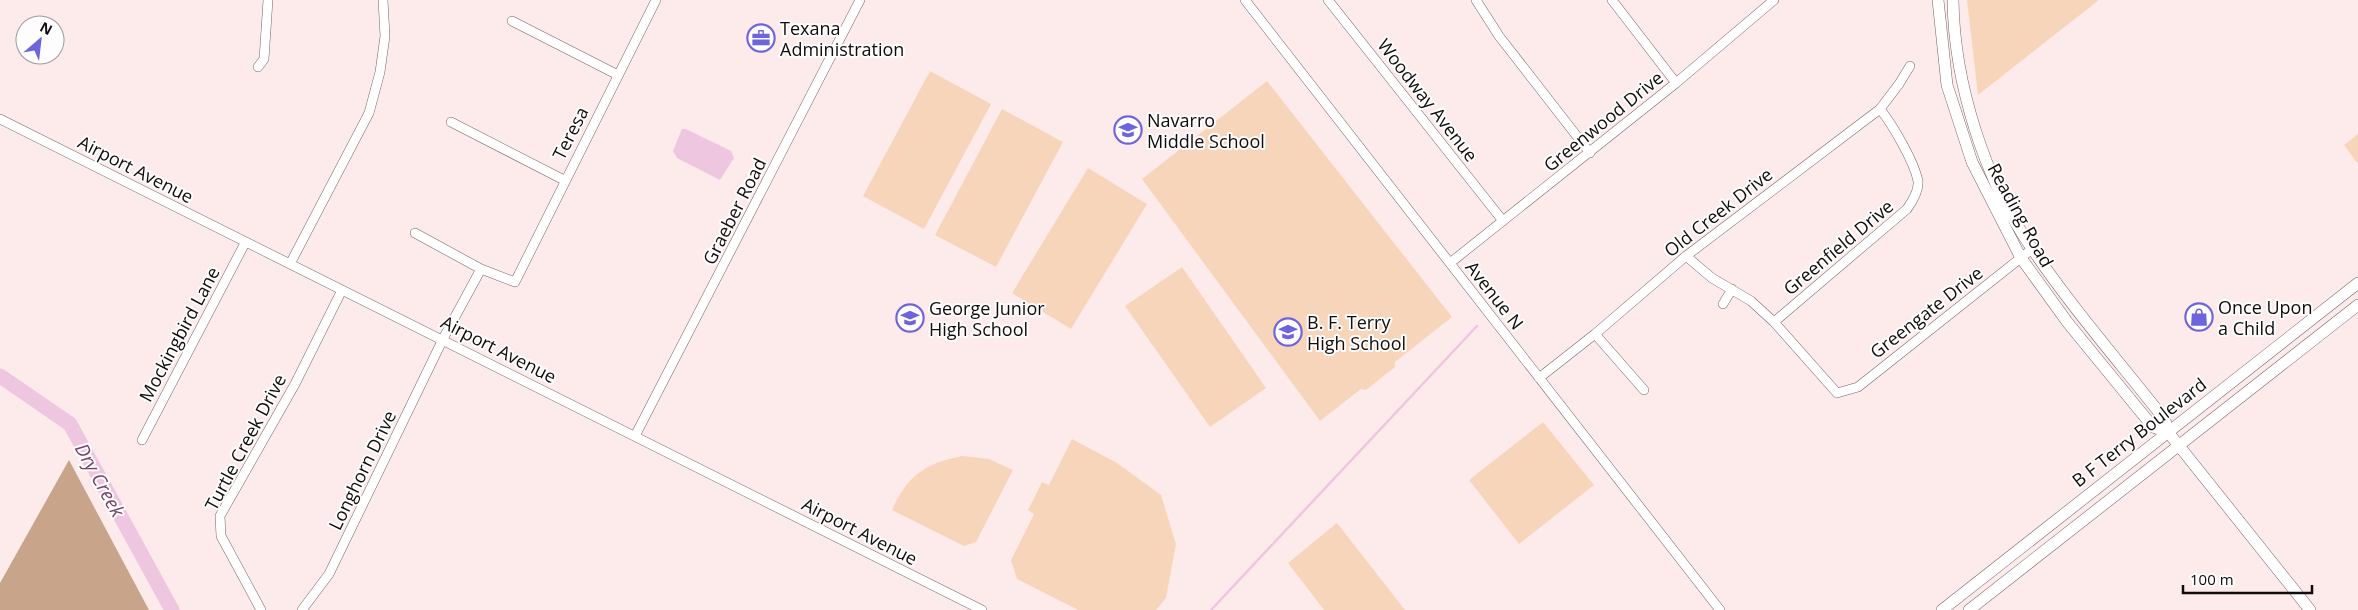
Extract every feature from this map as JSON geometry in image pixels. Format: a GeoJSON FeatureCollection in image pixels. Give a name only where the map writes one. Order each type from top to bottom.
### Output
{"type":"FeatureCollection","features":[{"type":"Feature","properties":{"kind":"main road","name":"Reading Road"},"geometry":{"type":"LineString","coordinates":[[1938,0],[1947,85],[1969,154],[2021,258],[2068,323],[2153,427],[2168,432]]}},
{"type":"Feature","properties":{"kind":"main road","name":"Reading Road"},"geometry":{"type":"LineString","coordinates":[[1953,0],[1959,62],[1969,107],[1992,174],[2007,207],[2032,249],[2165,420],[2168,432],[2178,446],[2310,610]]}},
{"type":"Feature","properties":{"kind":"main road","name":"B F Terry Boulevard"},"geometry":{"type":"LineString","coordinates":[[1942,610],[2358,283]]}},
{"type":"Feature","properties":{"kind":"main road","name":"B F Terry Boulevard"},"geometry":{"type":"LineString","coordinates":[[1970,610],[2358,305]]}},
{"type":"Feature","properties":{"kind":"street"},"geometry":{"type":"LineString","coordinates":[[258,67],[264,53],[268,0]]}},
{"type":"Feature","properties":{"kind":"street"},"geometry":{"type":"LineString","coordinates":[[290,264],[369,113],[380,72],[385,36],[383,0]]}},
{"type":"Feature","properties":{"kind":"street","name":"Teresa"},"geometry":{"type":"LineString","coordinates":[[481,269],[515,282],[564,180],[656,0]]}},
{"type":"Feature","properties":{"kind":"street","name":"Avenue N"},"geometry":{"type":"LineString","coordinates":[[1245,0],[1720,610]]}},
{"type":"Feature","properties":{"kind":"street","name":"Woodway Avenue"},"geometry":{"type":"LineString","coordinates":[[1328,0],[1503,221]]}},
{"type":"Feature","properties":{"kind":"street"},"geometry":{"type":"LineString","coordinates":[[1476,0],[1499,36],[1590,154]]}},
{"type":"Feature","properties":{"kind":"street"},"geometry":{"type":"LineString","coordinates":[[1612,0],[1676,83]]}},
{"type":"Feature","properties":{"kind":"street","name":"Greenwood Drive"},"geometry":{"type":"LineString","coordinates":[[1450,263],[1590,154],[1774,0]]}},
{"type":"Feature","properties":{"kind":"street","name":"Graeber Road"},"geometry":{"type":"LineString","coordinates":[[635,436],[855,1]]}},
{"type":"Feature","properties":{"kind":"street"},"geometry":{"type":"LineString","coordinates":[[512,21],[618,74]]}},
{"type":"Feature","properties":{"kind":"street","name":"Old Creek Drive"},"geometry":{"type":"LineString","coordinates":[[1539,378],[1595,334],[1686,256],[1880,109],[1910,66]]}},
{"type":"Feature","properties":{"kind":"street","name":"Greenfield Drive"},"geometry":{"type":"LineString","coordinates":[[1774,322],[1907,209],[1916,191],[1918,182],[1895,127],[1880,109]]}},
{"type":"Feature","properties":{"kind":"street","name":"Airport Avenue"},"geometry":{"type":"LineString","coordinates":[[0,119],[982,610]]}},
{"type":"Feature","properties":{"kind":"street"},"geometry":{"type":"LineString","coordinates":[[451,122],[564,180]]}},
{"type":"Feature","properties":{"kind":"street"},"geometry":{"type":"LineString","coordinates":[[415,233],[481,269]]}},
{"type":"Feature","properties":{"kind":"street","name":"Mockingbird Lane"},"geometry":{"type":"LineString","coordinates":[[142,440],[245,242]]}},
{"type":"Feature","properties":{"kind":"street","name":"Greengate Drive"},"geometry":{"type":"LineString","coordinates":[[1774,322],[1837,393],[1858,387],[2032,249]]}},
{"type":"Feature","properties":{"kind":"street"},"geometry":{"type":"LineString","coordinates":[[1686,256],[1712,278],[1751,300],[1774,322]]}},
{"type":"Feature","properties":{"kind":"street","name":"Longhorn Drive"},"geometry":{"type":"LineString","coordinates":[[302,610],[329,574],[443,339],[481,269]]}},
{"type":"Feature","properties":{"kind":"street","name":"Turtle Creek Drive"},"geometry":{"type":"LineString","coordinates":[[261,610],[220,536],[220,516],[295,384],[342,290]]}},
{"type":"Feature","properties":{"kind":"street"},"geometry":{"type":"LineString","coordinates":[[1723,304],[1732,290]]}},
{"type":"Feature","properties":{"kind":"street"},"geometry":{"type":"LineString","coordinates":[[1595,334],[1644,390]]}},
{"type":"Feature","properties":{"kind":"shaded area"},"geometry":{"type":"Polygon","coordinates":[[[1967,0],[2099,0],[1978,95],[1967,0]]]}},
{"type":"Feature","properties":{"kind":"shaded area"},"geometry":{"type":"Polygon","coordinates":[[[930,71],[991,104],[924,229],[863,196],[930,71]]]}},
{"type":"Feature","properties":{"kind":"shaded area"},"geometry":{"type":"Polygon","coordinates":[[[1267,81],[1452,317],[1395,362],[1395,367],[1366,390],[1361,389],[1320,421],[1142,179],[1267,81]]]}},
{"type":"Feature","properties":{"kind":"shaded area"},"geometry":{"type":"Polygon","coordinates":[[[1002,109],[1063,142],[996,267],[935,235],[1002,109]]]}},
{"type":"Feature","properties":{"kind":"shaded area"},"geometry":{"type":"Polygon","coordinates":[[[682,129],[686,129],[731,151],[734,158],[720,180],[677,158],[673,151],[682,129]]]}},
{"type":"Feature","properties":{"kind":"shaded area"},"geometry":{"type":"Polygon","coordinates":[[[2358,134],[2358,164],[2344,145],[2358,134]]]}},
{"type":"Feature","properties":{"kind":"shaded area"},"geometry":{"type":"Polygon","coordinates":[[[1088,168],[1147,204],[1071,329],[1012,293],[1088,168]]]}},
{"type":"Feature","properties":{"kind":"shaded area"},"geometry":{"type":"Polygon","coordinates":[[[1182,267],[1266,388],[1210,427],[1125,306],[1182,267]]]}},
{"type":"Feature","properties":{"kind":"shaded area"},"geometry":{"type":"Polygon","coordinates":[[[1543,422],[1594,485],[1519,544],[1469,480],[1543,422]]]}},
{"type":"Feature","properties":{"kind":"shaded area"},"geometry":{"type":"Polygon","coordinates":[[[1072,439],[1117,463],[1161,495],[1176,544],[1166,598],[1156,610],[1078,610],[1017,579],[1011,560],[1034,514],[1028,510],[1042,482],[1049,485],[1072,439]]]}},
{"type":"Feature","properties":{"kind":"shaded area"},"geometry":{"type":"Polygon","coordinates":[[[962,456],[989,459],[1013,470],[976,542],[964,546],[892,510],[904,488],[919,473],[938,463],[962,456]]]}},
{"type":"Feature","properties":{"kind":"shaded area"},"geometry":{"type":"Polygon","coordinates":[[[69,460],[149,610],[0,610],[0,583],[69,460]]]}},
{"type":"Feature","properties":{"kind":"shaded area"},"geometry":{"type":"Polygon","coordinates":[[[1337,523],[1405,610],[1324,610],[1288,563],[1337,523]]]}},
{"type":"Feature","properties":{"kind":"waterway"},"geometry":{"type":"LineString","coordinates":[[1211,610],[1477,326]]}},
{"type":"Feature","properties":{"kind":"waterway","name":"Dry Creek"},"geometry":{"type":"LineString","coordinates":[[0,376],[70,424],[172,610]]}},
{"type":"Feature","properties":{"kind":"place","name":"Texana Administration"},"geometry":{"type":"Point","coordinates":[761,38]}},
{"type":"Feature","properties":{"kind":"place","name":"Navarro Middle School"},"geometry":{"type":"Point","coordinates":[1128,130]}},
{"type":"Feature","properties":{"kind":"place","name":"Once Upon a Child"},"geometry":{"type":"Point","coordinates":[2199,317]}},
{"type":"Feature","properties":{"kind":"place","name":"George Junior High School"},"geometry":{"type":"Point","coordinates":[910,318]}},
{"type":"Feature","properties":{"kind":"place","name":"B. F. Terry High School"},"geometry":{"type":"Point","coordinates":[1288,332]}}]}
